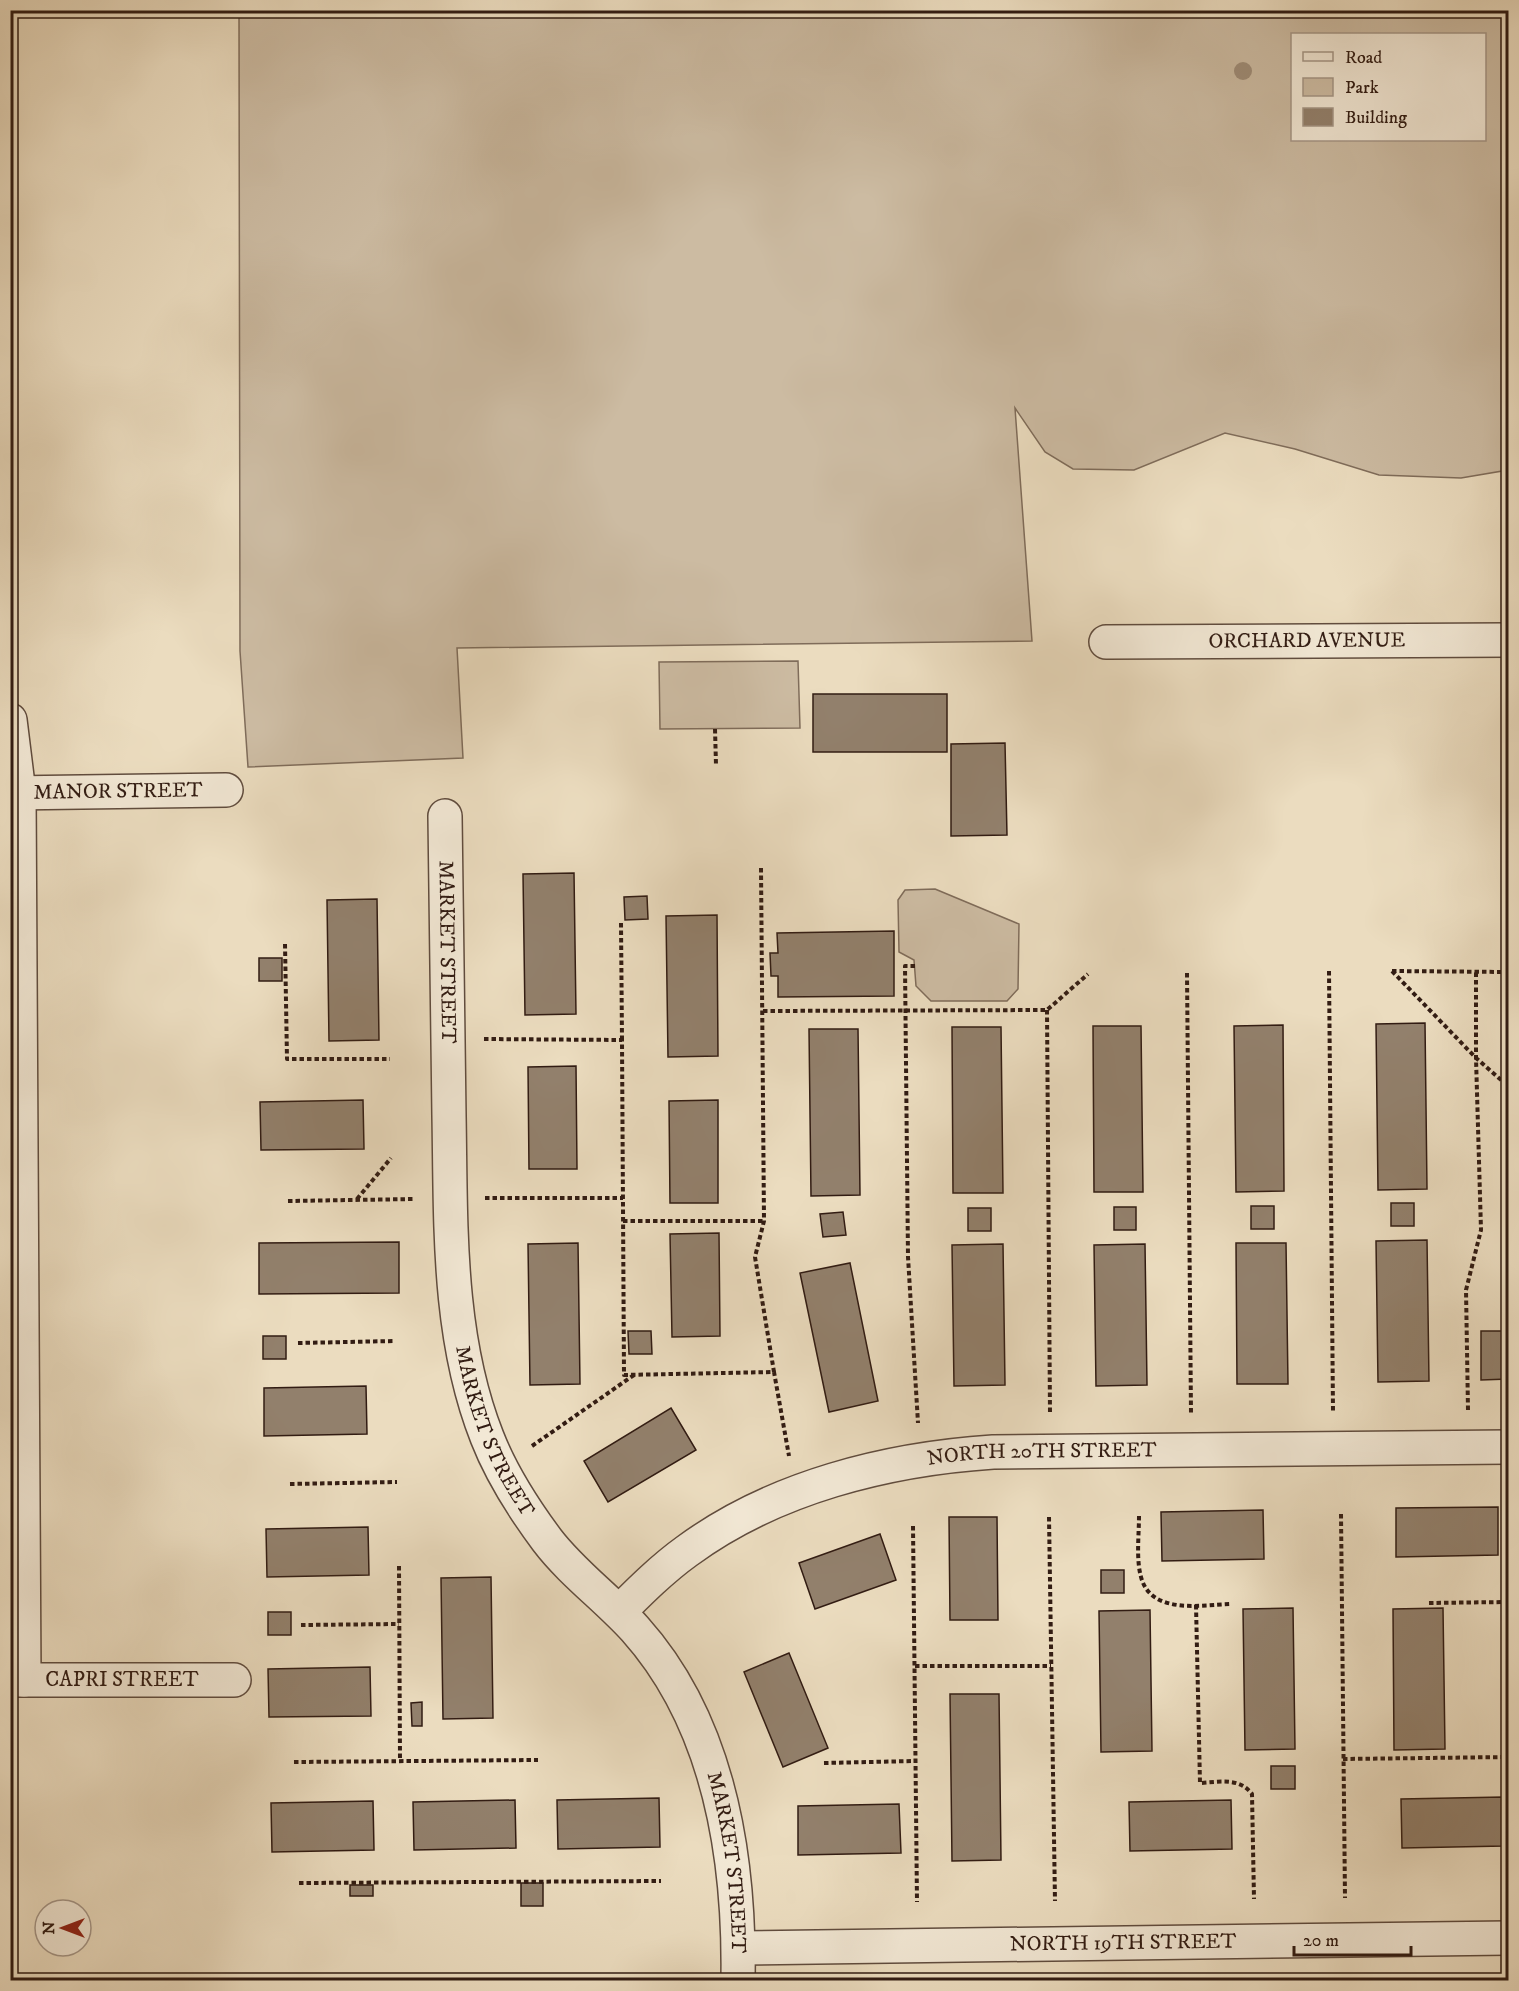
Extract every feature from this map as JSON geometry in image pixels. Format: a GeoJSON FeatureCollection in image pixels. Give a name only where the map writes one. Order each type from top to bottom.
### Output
{"type":"FeatureCollection","features":[{"type":"Feature","properties":{"kind":"street","name":"ORCHARD AVENUE"},"geometry":{"type":"LineString","coordinates":[[1106,642],[1509,639]]}},
{"type":"Feature","properties":{"kind":"street"},"geometry":{"type":"LineString","coordinates":[[10,720],[14,793],[17,1680]]}},
{"type":"Feature","properties":{"kind":"street","name":"MANOR STREET"},"geometry":{"type":"LineString","coordinates":[[14,793],[226,790]]}},
{"type":"Feature","properties":{"kind":"street","name":"MARKET STREET"},"geometry":{"type":"LineString","coordinates":[[445,816],[451,1209],[458,1318],[464,1356],[488,1439],[508,1478],[547,1539],[637,1632],[674,1685],[690,1715],[717,1782],[731,1847],[739,1923],[738,1980]]}},
{"type":"Feature","properties":{"kind":"street","name":"NORTH 20TH STREET"},"geometry":{"type":"LineString","coordinates":[[619,1612],[661,1571],[687,1550],[743,1516],[820,1485],[880,1467],[953,1454],[993,1452],[1509,1447]]}},
{"type":"Feature","properties":{"kind":"street","name":"CAPRI STREET"},"geometry":{"type":"LineString","coordinates":[[17,1680],[234,1680]]}},
{"type":"Feature","properties":{"kind":"street","name":"NORTH 19TH STREET"},"geometry":{"type":"LineString","coordinates":[[739,1948],[1509,1938]]}},
{"type":"Feature","properties":{"kind":"path"},"geometry":{"type":"LineString","coordinates":[[715,729],[716,765]]}},
{"type":"Feature","properties":{"kind":"path"},"geometry":{"type":"LineString","coordinates":[[761,868],[764,1221],[755,1257],[791,1465]]}},
{"type":"Feature","properties":{"kind":"path"},"geometry":{"type":"LineString","coordinates":[[621,923],[624,1375],[774,1372]]}},
{"type":"Feature","properties":{"kind":"path"},"geometry":{"type":"LineString","coordinates":[[285,944],[287,1059],[390,1059]]}},
{"type":"Feature","properties":{"kind":"path"},"geometry":{"type":"LineString","coordinates":[[915,966],[905,966],[908,1257],[919,1433]]}},
{"type":"Feature","properties":{"kind":"path"},"geometry":{"type":"LineString","coordinates":[[1329,971],[1333,1412]]}},
{"type":"Feature","properties":{"kind":"path"},"geometry":{"type":"LineString","coordinates":[[1509,972],[1392,971],[1476,1058],[1509,1086]]}},
{"type":"Feature","properties":{"kind":"path"},"geometry":{"type":"LineString","coordinates":[[1468,1412],[1466,1290],[1481,1230],[1476,972]]}},
{"type":"Feature","properties":{"kind":"path"},"geometry":{"type":"LineString","coordinates":[[1187,973],[1191,1414]]}},
{"type":"Feature","properties":{"kind":"path"},"geometry":{"type":"LineString","coordinates":[[763,1011],[1047,1010],[1088,974]]}},
{"type":"Feature","properties":{"kind":"path"},"geometry":{"type":"LineString","coordinates":[[1047,1010],[1050,1425]]}},
{"type":"Feature","properties":{"kind":"path"},"geometry":{"type":"LineString","coordinates":[[480,1039],[622,1040]]}},
{"type":"Feature","properties":{"kind":"path"},"geometry":{"type":"LineString","coordinates":[[357,1200],[391,1158]]}},
{"type":"Feature","properties":{"kind":"path"},"geometry":{"type":"LineString","coordinates":[[482,1198],[623,1198]]}},
{"type":"Feature","properties":{"kind":"path"},"geometry":{"type":"LineString","coordinates":[[288,1201],[425,1199]]}},
{"type":"Feature","properties":{"kind":"path"},"geometry":{"type":"LineString","coordinates":[[623,1221],[764,1221]]}},
{"type":"Feature","properties":{"kind":"path"},"geometry":{"type":"LineString","coordinates":[[298,1343],[395,1341]]}},
{"type":"Feature","properties":{"kind":"path"},"geometry":{"type":"LineString","coordinates":[[524,1452],[635,1375]]}},
{"type":"Feature","properties":{"kind":"path"},"geometry":{"type":"LineString","coordinates":[[290,1484],[397,1482]]}},
{"type":"Feature","properties":{"kind":"path"},"geometry":{"type":"LineString","coordinates":[[1341,1514],[1345,1898]]}},
{"type":"Feature","properties":{"kind":"path"},"geometry":{"type":"LineString","coordinates":[[1139,1516],[1141,1577],[1145,1587],[1156,1599],[1172,1605],[1231,1604]]}},
{"type":"Feature","properties":{"kind":"path"},"geometry":{"type":"LineString","coordinates":[[1049,1517],[1054,1901]]}},
{"type":"Feature","properties":{"kind":"path"},"geometry":{"type":"LineString","coordinates":[[913,1526],[917,1902]]}},
{"type":"Feature","properties":{"kind":"path"},"geometry":{"type":"LineString","coordinates":[[399,1566],[400,1761]]}},
{"type":"Feature","properties":{"kind":"path"},"geometry":{"type":"LineString","coordinates":[[1430,1603],[1509,1602]]}},
{"type":"Feature","properties":{"kind":"path"},"geometry":{"type":"LineString","coordinates":[[1196,1605],[1200,1783],[1236,1782],[1245,1785],[1252,1794],[1254,1899]]}},
{"type":"Feature","properties":{"kind":"path"},"geometry":{"type":"LineString","coordinates":[[301,1625],[399,1624]]}},
{"type":"Feature","properties":{"kind":"path"},"geometry":{"type":"LineString","coordinates":[[915,1666],[1051,1666]]}},
{"type":"Feature","properties":{"kind":"path"},"geometry":{"type":"LineString","coordinates":[[1343,1759],[1509,1757]]}},
{"type":"Feature","properties":{"kind":"path"},"geometry":{"type":"LineString","coordinates":[[294,1762],[538,1760]]}},
{"type":"Feature","properties":{"kind":"path"},"geometry":{"type":"LineString","coordinates":[[824,1763],[916,1761]]}},
{"type":"Feature","properties":{"kind":"path"},"geometry":{"type":"LineString","coordinates":[[299,1883],[661,1881]]}},
{"type":"Feature","properties":{"kind":"green space"},"geometry":{"type":"Polygon","coordinates":[[[239,11],[1508,11],[1508,470],[1461,478],[1379,475],[1295,449],[1225,433],[1134,470],[1073,469],[1045,452],[1015,408],[1032,641],[457,648],[463,758],[248,767],[240,651],[239,11]]]}},
{"type":"Feature","properties":{"kind":"green space"},"geometry":{"type":"Polygon","coordinates":[[[798,661],[800,728],[660,729],[659,662],[798,661]]]}},
{"type":"Feature","properties":{"kind":"green space"},"geometry":{"type":"Polygon","coordinates":[[[935,889],[1019,924],[1018,989],[1007,1001],[931,1001],[916,986],[914,960],[899,952],[898,900],[905,890],[935,889]]]}},
{"type":"Feature","properties":{"kind":"building"},"geometry":{"type":"Polygon","coordinates":[[[813,694],[947,694],[947,752],[813,752],[813,694]]]}},
{"type":"Feature","properties":{"kind":"building"},"geometry":{"type":"Polygon","coordinates":[[[1005,743],[1007,835],[951,836],[951,744],[1005,743]]]}},
{"type":"Feature","properties":{"kind":"building"},"geometry":{"type":"Polygon","coordinates":[[[574,873],[576,1014],[525,1015],[523,874],[574,873]]]}},
{"type":"Feature","properties":{"kind":"building"},"geometry":{"type":"Polygon","coordinates":[[[647,896],[648,919],[625,920],[624,897],[647,896]]]}},
{"type":"Feature","properties":{"kind":"building"},"geometry":{"type":"Polygon","coordinates":[[[377,899],[379,1040],[329,1041],[327,900],[377,899]]]}},
{"type":"Feature","properties":{"kind":"building"},"geometry":{"type":"Polygon","coordinates":[[[717,915],[718,1056],[668,1057],[666,916],[717,915]]]}},
{"type":"Feature","properties":{"kind":"building"},"geometry":{"type":"Polygon","coordinates":[[[894,931],[894,996],[778,997],[778,976],[771,976],[770,953],[778,953],[777,933],[894,931]]]}},
{"type":"Feature","properties":{"kind":"building"},"geometry":{"type":"Polygon","coordinates":[[[259,958],[282,958],[282,981],[259,981],[259,958]]]}},
{"type":"Feature","properties":{"kind":"building"},"geometry":{"type":"Polygon","coordinates":[[[1425,1023],[1427,1189],[1378,1190],[1376,1024],[1425,1023]]]}},
{"type":"Feature","properties":{"kind":"building"},"geometry":{"type":"Polygon","coordinates":[[[1283,1025],[1284,1191],[1236,1192],[1234,1026],[1283,1025]]]}},
{"type":"Feature","properties":{"kind":"building"},"geometry":{"type":"Polygon","coordinates":[[[1093,1026],[1141,1026],[1143,1192],[1094,1192],[1093,1026]]]}},
{"type":"Feature","properties":{"kind":"building"},"geometry":{"type":"Polygon","coordinates":[[[952,1027],[1001,1027],[1003,1193],[953,1193],[952,1027]]]}},
{"type":"Feature","properties":{"kind":"building"},"geometry":{"type":"Polygon","coordinates":[[[809,1029],[858,1029],[860,1195],[811,1196],[809,1029]]]}},
{"type":"Feature","properties":{"kind":"building"},"geometry":{"type":"Polygon","coordinates":[[[576,1066],[577,1169],[529,1169],[528,1067],[576,1066]]]}},
{"type":"Feature","properties":{"kind":"building"},"geometry":{"type":"Polygon","coordinates":[[[363,1100],[364,1149],[261,1150],[260,1102],[363,1100]]]}},
{"type":"Feature","properties":{"kind":"building"},"geometry":{"type":"Polygon","coordinates":[[[718,1100],[718,1203],[670,1203],[669,1101],[718,1100]]]}},
{"type":"Feature","properties":{"kind":"building"},"geometry":{"type":"Polygon","coordinates":[[[1391,1203],[1414,1203],[1414,1226],[1391,1226],[1391,1203]]]}},
{"type":"Feature","properties":{"kind":"building"},"geometry":{"type":"Polygon","coordinates":[[[1251,1206],[1274,1206],[1274,1229],[1251,1229],[1251,1206]]]}},
{"type":"Feature","properties":{"kind":"building"},"geometry":{"type":"Polygon","coordinates":[[[1114,1207],[1136,1207],[1136,1230],[1114,1230],[1114,1207]]]}},
{"type":"Feature","properties":{"kind":"building"},"geometry":{"type":"Polygon","coordinates":[[[968,1208],[991,1208],[991,1231],[968,1231],[968,1208]]]}},
{"type":"Feature","properties":{"kind":"building"},"geometry":{"type":"Polygon","coordinates":[[[843,1212],[846,1235],[823,1237],[820,1214],[843,1212]]]}},
{"type":"Feature","properties":{"kind":"building"},"geometry":{"type":"Polygon","coordinates":[[[719,1233],[720,1336],[672,1337],[670,1234],[719,1233]]]}},
{"type":"Feature","properties":{"kind":"building"},"geometry":{"type":"Polygon","coordinates":[[[1427,1240],[1429,1381],[1378,1382],[1376,1241],[1427,1240]]]}},
{"type":"Feature","properties":{"kind":"building"},"geometry":{"type":"Polygon","coordinates":[[[399,1242],[399,1293],[259,1294],[259,1243],[399,1242]]]}},
{"type":"Feature","properties":{"kind":"building"},"geometry":{"type":"Polygon","coordinates":[[[578,1243],[580,1384],[530,1385],[528,1244],[578,1243]]]}},
{"type":"Feature","properties":{"kind":"building"},"geometry":{"type":"Polygon","coordinates":[[[1236,1243],[1286,1243],[1288,1384],[1237,1384],[1236,1243]]]}},
{"type":"Feature","properties":{"kind":"building"},"geometry":{"type":"Polygon","coordinates":[[[1003,1244],[1005,1385],[954,1386],[952,1245],[1003,1244]]]}},
{"type":"Feature","properties":{"kind":"building"},"geometry":{"type":"Polygon","coordinates":[[[1145,1244],[1147,1385],[1096,1386],[1094,1245],[1145,1244]]]}},
{"type":"Feature","properties":{"kind":"building"},"geometry":{"type":"Polygon","coordinates":[[[850,1263],[878,1401],[829,1412],[800,1273],[850,1263]]]}},
{"type":"Feature","properties":{"kind":"building"},"geometry":{"type":"Polygon","coordinates":[[[628,1331],[651,1331],[652,1354],[629,1354],[628,1331]]]}},
{"type":"Feature","properties":{"kind":"building"},"geometry":{"type":"Polygon","coordinates":[[[1481,1331],[1508,1331],[1508,1379],[1481,1380],[1481,1331]]]}},
{"type":"Feature","properties":{"kind":"building"},"geometry":{"type":"Polygon","coordinates":[[[263,1336],[286,1336],[286,1359],[263,1359],[263,1336]]]}},
{"type":"Feature","properties":{"kind":"building"},"geometry":{"type":"Polygon","coordinates":[[[366,1386],[367,1434],[264,1436],[264,1388],[366,1386]]]}},
{"type":"Feature","properties":{"kind":"building"},"geometry":{"type":"Polygon","coordinates":[[[671,1408],[696,1450],[608,1502],[584,1461],[671,1408]]]}},
{"type":"Feature","properties":{"kind":"building"},"geometry":{"type":"Polygon","coordinates":[[[1498,1507],[1498,1555],[1396,1557],[1396,1508],[1498,1507]]]}},
{"type":"Feature","properties":{"kind":"building"},"geometry":{"type":"Polygon","coordinates":[[[1263,1510],[1264,1559],[1162,1561],[1161,1512],[1263,1510]]]}},
{"type":"Feature","properties":{"kind":"building"},"geometry":{"type":"Polygon","coordinates":[[[949,1517],[997,1517],[998,1620],[950,1620],[949,1517]]]}},
{"type":"Feature","properties":{"kind":"building"},"geometry":{"type":"Polygon","coordinates":[[[368,1527],[369,1575],[267,1577],[266,1529],[368,1527]]]}},
{"type":"Feature","properties":{"kind":"building"},"geometry":{"type":"Polygon","coordinates":[[[880,1534],[896,1580],[815,1609],[799,1563],[880,1534]]]}},
{"type":"Feature","properties":{"kind":"building"},"geometry":{"type":"Polygon","coordinates":[[[1101,1570],[1124,1570],[1124,1593],[1101,1593],[1101,1570]]]}},
{"type":"Feature","properties":{"kind":"building"},"geometry":{"type":"Polygon","coordinates":[[[491,1577],[493,1718],[443,1719],[441,1578],[491,1577]]]}},
{"type":"Feature","properties":{"kind":"building"},"geometry":{"type":"Polygon","coordinates":[[[1293,1608],[1295,1749],[1245,1750],[1243,1609],[1293,1608]]]}},
{"type":"Feature","properties":{"kind":"building"},"geometry":{"type":"Polygon","coordinates":[[[1443,1608],[1445,1749],[1394,1750],[1393,1609],[1443,1608]]]}},
{"type":"Feature","properties":{"kind":"building"},"geometry":{"type":"Polygon","coordinates":[[[1150,1610],[1152,1751],[1101,1752],[1099,1611],[1150,1610]]]}},
{"type":"Feature","properties":{"kind":"building"},"geometry":{"type":"Polygon","coordinates":[[[268,1612],[291,1612],[291,1635],[268,1635],[268,1612]]]}},
{"type":"Feature","properties":{"kind":"building"},"geometry":{"type":"Polygon","coordinates":[[[789,1653],[828,1748],[783,1767],[744,1672],[789,1653]]]}},
{"type":"Feature","properties":{"kind":"building"},"geometry":{"type":"Polygon","coordinates":[[[370,1667],[371,1716],[269,1717],[268,1669],[370,1667]]]}},
{"type":"Feature","properties":{"kind":"building"},"geometry":{"type":"Polygon","coordinates":[[[950,1694],[999,1694],[1001,1860],[952,1861],[950,1694]]]}},
{"type":"Feature","properties":{"kind":"building"},"geometry":{"type":"Polygon","coordinates":[[[422,1702],[422,1726],[412,1726],[411,1703],[422,1702]]]}},
{"type":"Feature","properties":{"kind":"building"},"geometry":{"type":"Polygon","coordinates":[[[1271,1766],[1295,1766],[1295,1789],[1271,1789],[1271,1766]]]}},
{"type":"Feature","properties":{"kind":"building"},"geometry":{"type":"Polygon","coordinates":[[[1503,1797],[1504,1846],[1402,1848],[1401,1799],[1503,1797]]]}},
{"type":"Feature","properties":{"kind":"building"},"geometry":{"type":"Polygon","coordinates":[[[659,1798],[660,1847],[558,1849],[557,1800],[659,1798]]]}},
{"type":"Feature","properties":{"kind":"building"},"geometry":{"type":"Polygon","coordinates":[[[515,1800],[516,1848],[414,1850],[413,1802],[515,1800]]]}},
{"type":"Feature","properties":{"kind":"building"},"geometry":{"type":"Polygon","coordinates":[[[1231,1800],[1232,1849],[1130,1851],[1129,1802],[1231,1800]]]}},
{"type":"Feature","properties":{"kind":"building"},"geometry":{"type":"Polygon","coordinates":[[[373,1801],[374,1850],[272,1852],[271,1803],[373,1801]]]}},
{"type":"Feature","properties":{"kind":"building"},"geometry":{"type":"Polygon","coordinates":[[[899,1804],[901,1853],[798,1855],[798,1806],[899,1804]]]}},
{"type":"Feature","properties":{"kind":"building"},"geometry":{"type":"Polygon","coordinates":[[[521,1883],[543,1883],[543,1906],[521,1906],[521,1883]]]}},
{"type":"Feature","properties":{"kind":"building"},"geometry":{"type":"Polygon","coordinates":[[[350,1885],[373,1885],[373,1896],[350,1896],[350,1885]]]}}]}
